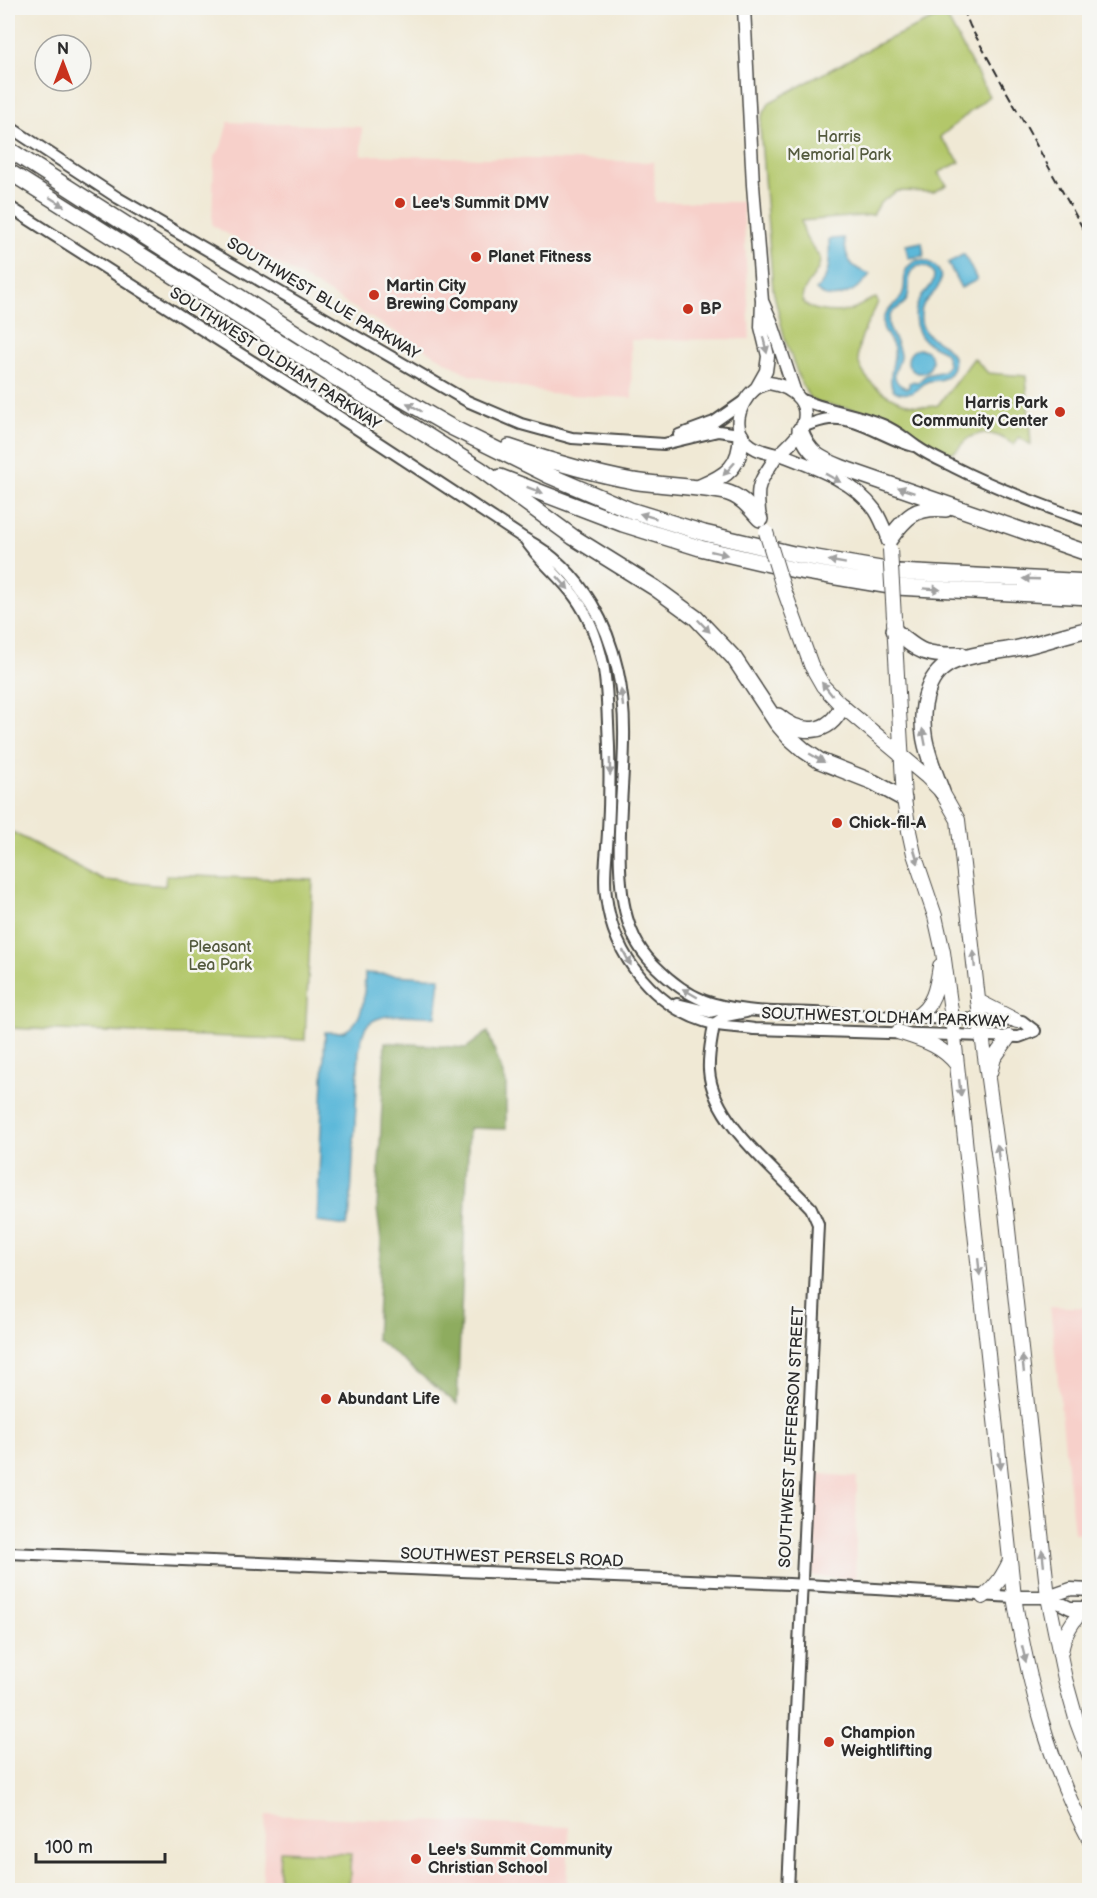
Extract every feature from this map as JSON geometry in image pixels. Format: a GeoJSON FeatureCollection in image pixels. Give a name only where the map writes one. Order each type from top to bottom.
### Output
{"type":"FeatureCollection","features":[{"type":"Feature","properties":{"kind":"highway"},"geometry":{"type":"LineString","coordinates":[[8,148],[370,381],[451,427],[548,475],[630,510],[715,536],[793,554],[898,572],[1089,582]]}},
{"type":"Feature","properties":{"kind":"highway"},"geometry":{"type":"LineString","coordinates":[[8,171],[480,469],[573,537],[656,588],[696,618],[735,658],[762,702],[789,737],[805,751],[820,761],[873,782],[904,799]]}},
{"type":"Feature","properties":{"kind":"highway"},"geometry":{"type":"LineString","coordinates":[[451,427],[562,465],[635,481],[734,494],[763,525],[811,665],[824,686],[842,706],[942,792]]}},
{"type":"Feature","properties":{"kind":"highway"},"geometry":{"type":"LineString","coordinates":[[801,429],[806,447],[822,459],[961,511],[1089,554]]}},
{"type":"Feature","properties":{"kind":"highway"},"geometry":{"type":"LineString","coordinates":[[697,488],[717,480],[731,469],[740,454],[741,435]]}},
{"type":"Feature","properties":{"kind":"highway"},"geometry":{"type":"LineString","coordinates":[[480,469],[623,524],[700,548],[795,570],[896,587],[1089,597]]}},
{"type":"Feature","properties":{"kind":"highway"},"geometry":{"type":"LineString","coordinates":[[961,511],[924,509],[904,520],[889,544],[904,799],[914,854],[936,915],[943,952],[954,1034],[1014,1597],[1022,1643],[1042,1721],[1089,1840]]}},
{"type":"Feature","properties":{"kind":"highway"},"geometry":{"type":"LineString","coordinates":[[894,624],[916,649],[925,653],[938,656],[981,654]]}},
{"type":"Feature","properties":{"kind":"highway"},"geometry":{"type":"LineString","coordinates":[[1089,629],[1018,648],[954,661],[936,674],[929,685],[923,704],[922,728],[926,750],[942,792],[958,820],[982,1035],[1006,1211],[1048,1597],[1060,1657],[1089,1757]]}},
{"type":"Feature","properties":{"kind":"highway"},"geometry":{"type":"LineString","coordinates":[[762,702],[786,723],[812,729],[824,727],[831,722],[837,717],[842,706]]}},
{"type":"Feature","properties":{"kind":"highway"},"geometry":{"type":"LineString","coordinates":[[915,1017],[924,1011],[932,999],[943,952]]}},
{"type":"Feature","properties":{"kind":"highway"},"geometry":{"type":"LineString","coordinates":[[978,1001],[1017,1021]]}},
{"type":"Feature","properties":{"kind":"highway"},"geometry":{"type":"LineString","coordinates":[[898,1032],[936,1046],[946,1052],[957,1065]]}},
{"type":"Feature","properties":{"kind":"highway"},"geometry":{"type":"LineString","coordinates":[[988,1078],[994,1058],[1009,1037]]}},
{"type":"Feature","properties":{"kind":"highway"},"geometry":{"type":"LineString","coordinates":[[983,1596],[992,1590],[1003,1577],[1010,1559]]}},
{"type":"Feature","properties":{"kind":"highway"},"geometry":{"type":"LineString","coordinates":[[1060,1657],[1066,1632],[1073,1620],[1088,1608]]}},
{"type":"Feature","properties":{"kind":"main road"},"geometry":{"type":"LineString","coordinates":[[744,8],[753,185],[762,301],[761,327],[768,356],[766,371],[757,387],[745,401],[740,415],[741,435],[754,448],[778,454],[827,474],[858,492],[876,512],[889,544]]}},
{"type":"Feature","properties":{"kind":"main road"},"geometry":{"type":"LineString","coordinates":[[762,301],[804,417],[801,429],[778,454],[758,485],[757,494],[763,525]]}},
{"type":"Feature","properties":{"kind":"main road"},"geometry":{"type":"LineString","coordinates":[[757,387],[769,383],[778,384],[798,396]]}},
{"type":"Feature","properties":{"kind":"main road"},"geometry":{"type":"LineString","coordinates":[[1014,1597],[1048,1597],[1071,1589],[1089,1590]]}},
{"type":"Feature","properties":{"kind":"main road"},"geometry":{"type":"LineString","coordinates":[[1048,1597],[1070,1608],[1088,1608]]}},
{"type":"Feature","properties":{"kind":"street","name":"SOUTHWEST BLUE PARKWAY"},"geometry":{"type":"LineString","coordinates":[[8,126],[118,198],[466,400],[521,424],[572,438],[664,444],[718,431],[741,435]]}},
{"type":"Feature","properties":{"kind":"street","name":"SOUTHWEST OLDHAM PARKWAY"},"geometry":{"type":"LineString","coordinates":[[8,206],[551,555],[586,594],[611,642],[624,714],[620,839],[621,872],[627,919],[638,945],[648,960],[664,975],[699,998],[728,1006],[758,1010],[1022,1021],[1035,1031],[1019,1037],[1009,1037],[754,1029],[714,1024],[693,1017],[668,1003],[637,975],[626,958],[611,919],[606,897],[604,878],[610,769],[607,686],[603,664],[591,626],[576,599],[536,556],[525,539]]}},
{"type":"Feature","properties":{"kind":"street"},"geometry":{"type":"LineString","coordinates":[[798,396],[823,409],[864,417],[900,432],[917,447]]}},
{"type":"Feature","properties":{"kind":"street","name":"SOUTHWEST BLUE PARKWAY"},"geometry":{"type":"LineString","coordinates":[[643,442],[703,428],[745,401]]}},
{"type":"Feature","properties":{"kind":"street"},"geometry":{"type":"LineString","coordinates":[[801,429],[820,420],[840,419],[858,424],[898,442],[917,447],[989,484],[1031,502],[1089,522]]}},
{"type":"Feature","properties":{"kind":"street"},"geometry":{"type":"LineString","coordinates":[[603,664],[615,661]]}},
{"type":"Feature","properties":{"kind":"street"},"geometry":{"type":"LineString","coordinates":[[668,1003],[710,1012],[723,1010],[728,1006]]}},
{"type":"Feature","properties":{"kind":"street"},"geometry":{"type":"LineString","coordinates":[[714,1024],[726,1016],[758,1010]]}},
{"type":"Feature","properties":{"kind":"street","name":"SOUTHWEST JEFFERSON STREET"},"geometry":{"type":"LineString","coordinates":[[714,1024],[709,1071],[716,1100],[735,1129],[811,1208],[818,1224],[788,1890]]}},
{"type":"Feature","properties":{"kind":"street","name":"SOUTHWEST PERSELS ROAD"},"geometry":{"type":"LineString","coordinates":[[8,1553],[802,1585],[1014,1597]]}},
{"type":"Feature","properties":{"kind":"shaded area"},"geometry":{"type":"Polygon","coordinates":[[[228,122],[362,127],[361,155],[654,162],[655,202],[743,202],[750,339],[631,340],[632,398],[550,394],[469,375],[212,225],[214,158],[221,147],[228,122]]]}},
{"type":"Feature","properties":{"kind":"shaded area"},"geometry":{"type":"Polygon","coordinates":[[[1050,1306],[1089,1308],[1089,1532],[1074,1533],[1050,1306]]]}},
{"type":"Feature","properties":{"kind":"shaded area"},"geometry":{"type":"Polygon","coordinates":[[[812,1473],[857,1477],[855,1579],[812,1576],[812,1473]]]}},
{"type":"Feature","properties":{"kind":"shaded area","name":"Lee's Summit Community Christian School"},"geometry":{"type":"Polygon","coordinates":[[[266,1815],[569,1827],[567,1890],[262,1890],[266,1815]]]}},
{"type":"Feature","properties":{"kind":"green space","name":"Harris Memorial Park"},"geometry":{"type":"Polygon","coordinates":[[[945,14],[989,96],[940,137],[960,162],[938,173],[947,185],[934,192],[897,191],[880,203],[873,215],[801,221],[806,238],[820,258],[817,272],[802,298],[811,308],[837,312],[851,310],[876,298],[878,302],[859,347],[860,366],[875,387],[900,401],[926,407],[938,405],[974,358],[988,373],[1026,376],[1031,445],[1019,437],[1014,445],[996,435],[984,433],[972,436],[956,451],[947,453],[866,412],[819,403],[809,397],[801,383],[785,340],[773,290],[760,127],[762,116],[770,102],[882,42],[945,14]]]}},
{"type":"Feature","properties":{"kind":"green space","name":"Pleasant Lea Park"},"geometry":{"type":"Polygon","coordinates":[[[8,830],[104,880],[165,886],[166,875],[313,880],[305,1040],[8,1028],[8,830]]]}},
{"type":"Feature","properties":{"kind":"green space"},"geometry":{"type":"Polygon","coordinates":[[[488,1032],[506,1083],[506,1129],[469,1128],[457,1404],[376,1339],[381,1240],[377,1209],[385,1042],[466,1048],[488,1032]]]}},
{"type":"Feature","properties":{"kind":"green space"},"geometry":{"type":"Polygon","coordinates":[[[280,1851],[351,1854],[349,1890],[278,1890],[280,1851]]]}},
{"type":"Feature","properties":{"kind":"water"},"geometry":{"type":"Polygon","coordinates":[[[844,238],[850,261],[857,269],[870,274],[860,286],[846,294],[823,295],[816,290],[827,273],[829,239],[844,238]]]}},
{"type":"Feature","properties":{"kind":"water"},"geometry":{"type":"Polygon","coordinates":[[[922,242],[924,256],[908,258],[906,245],[922,242]]]}},
{"type":"Feature","properties":{"kind":"water"},"geometry":{"type":"Polygon","coordinates":[[[964,254],[977,280],[961,288],[948,263],[964,254]]]}},
{"type":"Feature","properties":{"kind":"water"},"geometry":{"type":"Polygon","coordinates":[[[917,260],[927,261],[936,266],[938,270],[939,285],[924,303],[921,320],[925,331],[951,353],[953,366],[946,377],[926,382],[913,392],[900,393],[891,385],[894,349],[883,328],[883,320],[886,312],[902,295],[905,272],[917,260]],[[918,266],[910,273],[908,298],[890,314],[888,322],[900,357],[895,377],[899,384],[907,388],[909,383],[914,381],[917,383],[926,375],[944,371],[948,364],[946,353],[925,341],[916,325],[915,313],[919,301],[934,278],[930,269],[918,266]]]}},
{"type":"Feature","properties":{"kind":"water"},"geometry":{"type":"Polygon","coordinates":[[[920,349],[929,352],[932,361],[929,370],[920,373],[911,370],[908,361],[911,352],[920,349]]]}},
{"type":"Feature","properties":{"kind":"water"},"geometry":{"type":"Polygon","coordinates":[[[365,973],[440,978],[436,1017],[388,1016],[372,1022],[364,1032],[359,1051],[350,1215],[346,1226],[317,1222],[325,1032],[345,1031],[357,1020],[364,997],[365,973]]]}},
{"type":"Feature","properties":{"kind":"railway"},"geometry":{"type":"LineString","coordinates":[[963,8],[970,26],[1090,241]]}},
{"type":"Feature","properties":{"kind":"place","name":"Lee's Summit DMV"},"geometry":{"type":"Point","coordinates":[400,203]}},
{"type":"Feature","properties":{"kind":"place","name":"Planet Fitness"},"geometry":{"type":"Point","coordinates":[476,257]}},
{"type":"Feature","properties":{"kind":"place","name":"Martin City Brewing Company"},"geometry":{"type":"Point","coordinates":[374,295]}},
{"type":"Feature","properties":{"kind":"place","name":"BP"},"geometry":{"type":"Point","coordinates":[688,309]}},
{"type":"Feature","properties":{"kind":"place","name":"Harris Park Community Center"},"geometry":{"type":"Point","coordinates":[1060,412]}},
{"type":"Feature","properties":{"kind":"place","name":"Chick-fil-A"},"geometry":{"type":"Point","coordinates":[837,823]}},
{"type":"Feature","properties":{"kind":"place","name":"Abundant Life"},"geometry":{"type":"Point","coordinates":[326,1399]}},
{"type":"Feature","properties":{"kind":"place","name":"Champion Weightlifting"},"geometry":{"type":"Point","coordinates":[829,1742]}},
{"type":"Feature","properties":{"kind":"place","name":"Lee's Summit Community Christian School"},"geometry":{"type":"Point","coordinates":[416,1859]}}]}
